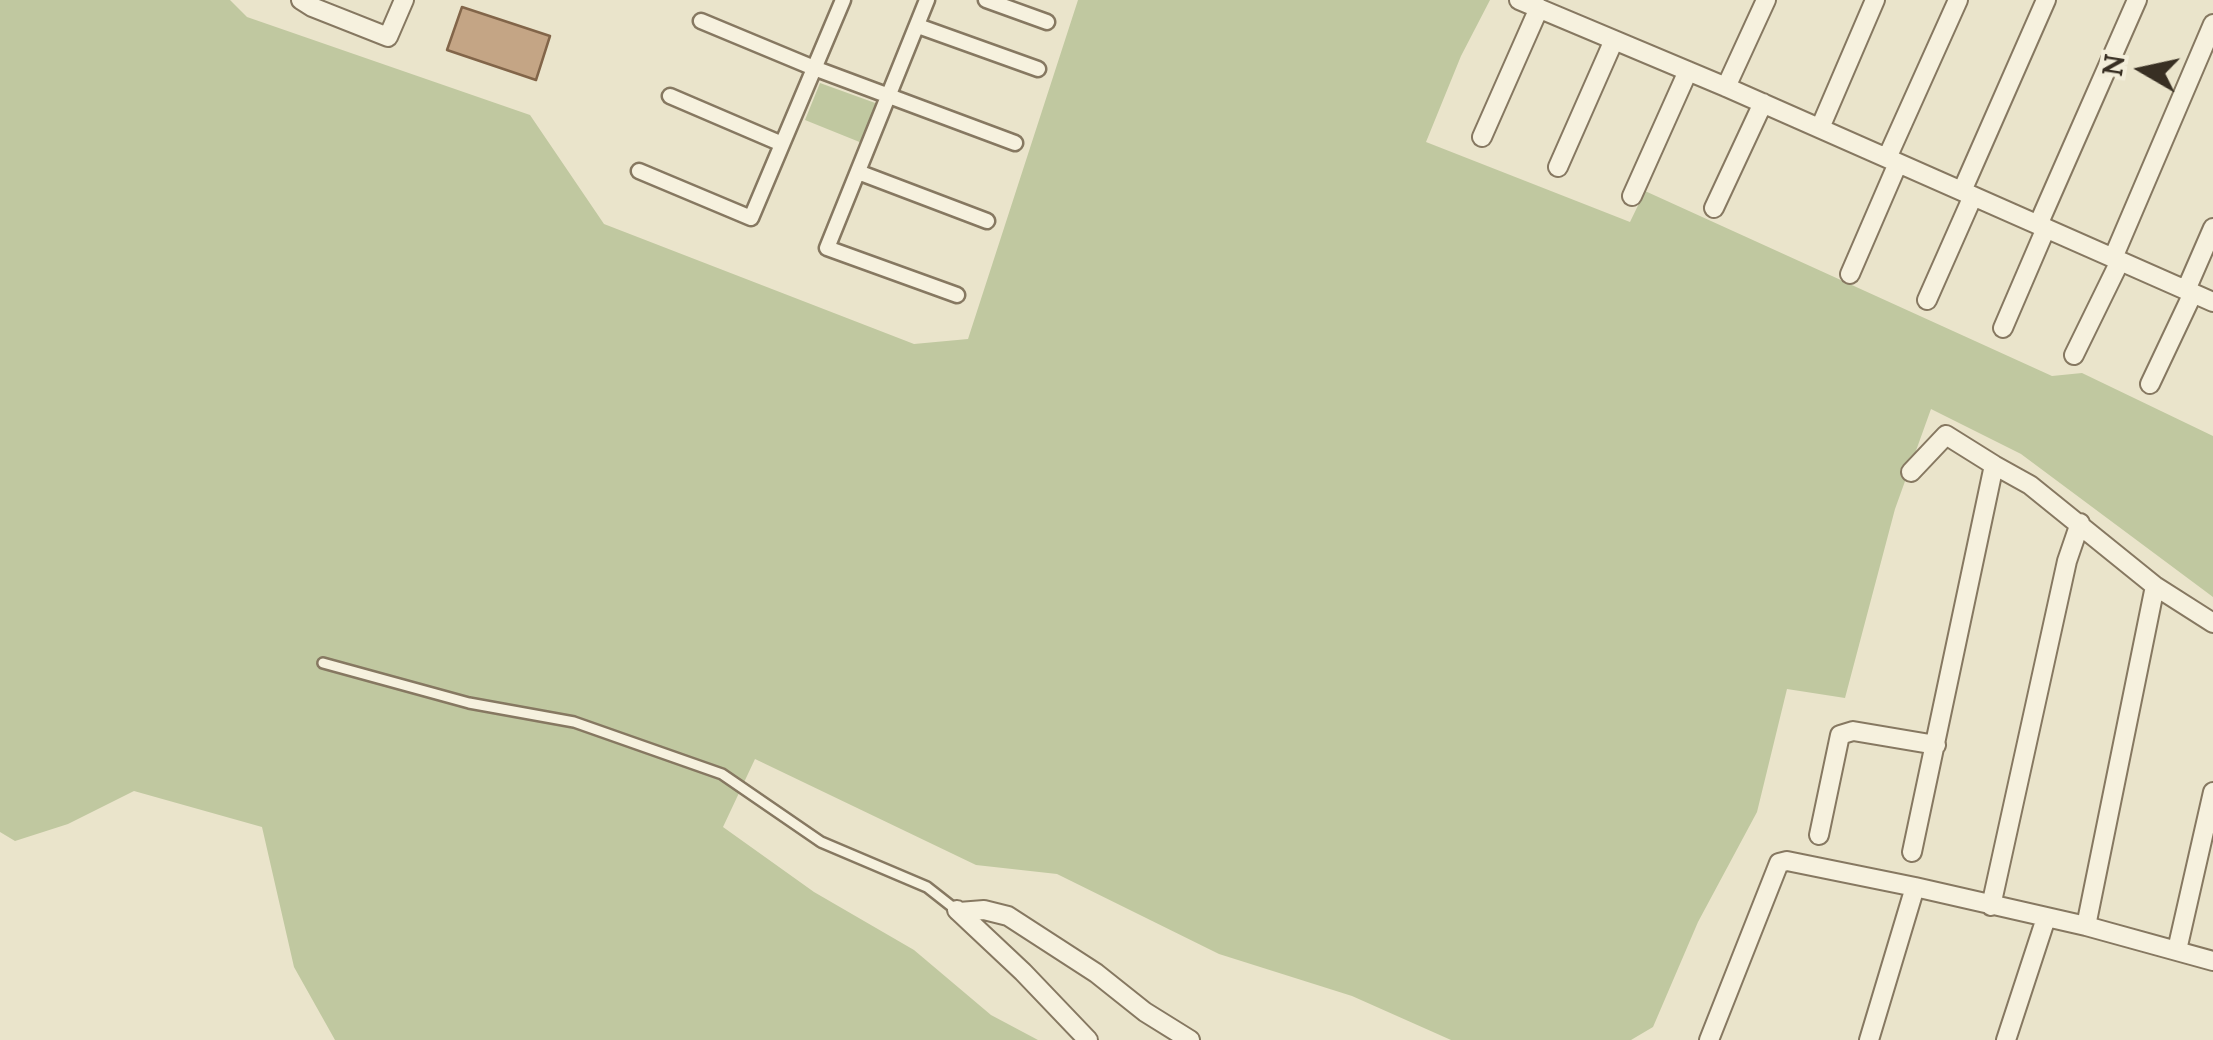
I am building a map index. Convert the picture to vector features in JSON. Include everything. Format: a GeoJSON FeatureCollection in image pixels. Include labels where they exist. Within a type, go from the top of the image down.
{"type":"FeatureCollection","features":[{"type":"Feature","properties":{"kind":"street"},"geometry":{"type":"LineString","coordinates":[[313,3],[388,37],[404,0]]}},
{"type":"Feature","properties":{"kind":"street"},"geometry":{"type":"LineString","coordinates":[[638,171],[751,218],[843,0]]}},
{"type":"Feature","properties":{"kind":"street"},"geometry":{"type":"LineString","coordinates":[[927,0],[827,248],[957,295]]}},
{"type":"Feature","properties":{"kind":"street"},"geometry":{"type":"LineString","coordinates":[[986,0],[1047,22]]}},
{"type":"Feature","properties":{"kind":"street"},"geometry":{"type":"LineString","coordinates":[[1519,0],[2213,302]]}},
{"type":"Feature","properties":{"kind":"street"},"geometry":{"type":"LineString","coordinates":[[1726,87],[1766,0]]}},
{"type":"Feature","properties":{"kind":"street"},"geometry":{"type":"LineString","coordinates":[[1820,128],[1875,0]]}},
{"type":"Feature","properties":{"kind":"street"},"geometry":{"type":"LineString","coordinates":[[1850,274],[1958,0]]}},
{"type":"Feature","properties":{"kind":"street"},"geometry":{"type":"LineString","coordinates":[[1927,300],[2046,0]]}},
{"type":"Feature","properties":{"kind":"street"},"geometry":{"type":"LineString","coordinates":[[2003,328],[2136,0]]}},
{"type":"Feature","properties":{"kind":"street"},"geometry":{"type":"LineString","coordinates":[[1482,137],[1539,8]]}},
{"type":"Feature","properties":{"kind":"street"},"geometry":{"type":"LineString","coordinates":[[701,21],[1015,143]]}},
{"type":"Feature","properties":{"kind":"street"},"geometry":{"type":"LineString","coordinates":[[2074,355],[2213,24]]}},
{"type":"Feature","properties":{"kind":"street"},"geometry":{"type":"LineString","coordinates":[[918,26],[1038,69]]}},
{"type":"Feature","properties":{"kind":"street"},"geometry":{"type":"LineString","coordinates":[[1558,167],[1614,40]]}},
{"type":"Feature","properties":{"kind":"street"},"geometry":{"type":"LineString","coordinates":[[1632,196],[1688,71]]}},
{"type":"Feature","properties":{"kind":"street"},"geometry":{"type":"LineString","coordinates":[[670,96],[782,144]]}},
{"type":"Feature","properties":{"kind":"street"},"geometry":{"type":"LineString","coordinates":[[1714,208],[1764,104]]}},
{"type":"Feature","properties":{"kind":"street"},"geometry":{"type":"LineString","coordinates":[[858,172],[987,221]]}},
{"type":"Feature","properties":{"kind":"street"},"geometry":{"type":"LineString","coordinates":[[2150,384],[2213,228]]}},
{"type":"Feature","properties":{"kind":"street"},"geometry":{"type":"LineString","coordinates":[[1911,472],[1946,436],[2030,486],[2155,586],[2213,623]]}},
{"type":"Feature","properties":{"kind":"street"},"geometry":{"type":"LineString","coordinates":[[1912,852],[1994,465]]}},
{"type":"Feature","properties":{"kind":"street"},"geometry":{"type":"LineString","coordinates":[[1990,906],[2067,561],[2080,523]]}},
{"type":"Feature","properties":{"kind":"street"},"geometry":{"type":"LineString","coordinates":[[2086,926],[2155,586]]}},
{"type":"Feature","properties":{"kind":"street"},"geometry":{"type":"LineString","coordinates":[[1819,835],[1840,735],[1853,731],[1936,745]]}},
{"type":"Feature","properties":{"kind":"street"},"geometry":{"type":"LineString","coordinates":[[2177,950],[2213,792]]}},
{"type":"Feature","properties":{"kind":"street"},"geometry":{"type":"LineString","coordinates":[[1709,1040],[1778,862],[1915,887],[2086,926],[2213,961]]}},
{"type":"Feature","properties":{"kind":"street"},"geometry":{"type":"LineString","coordinates":[[1869,1040],[1915,887]]}},
{"type":"Feature","properties":{"kind":"street"},"geometry":{"type":"LineString","coordinates":[[957,911],[984,910],[1008,916],[1190,1040]]}},
{"type":"Feature","properties":{"kind":"street"},"geometry":{"type":"LineString","coordinates":[[957,911],[1024,972],[1088,1040]]}},
{"type":"Feature","properties":{"kind":"street"},"geometry":{"type":"LineString","coordinates":[[2006,1040],[2046,918]]}},
{"type":"Feature","properties":{"kind":"lane"},"geometry":{"type":"LineString","coordinates":[[324,663],[469,703],[574,722],[722,774],[821,842],[927,887],[957,911]]}},
{"type":"Feature","properties":{"kind":"green space"},"geometry":{"type":"Polygon","coordinates":[[[0,0],[230,0],[247,17],[530,115],[604,224],[914,344],[968,339],[1078,0],[1490,0],[1461,56],[1426,142],[1630,222],[1645,191],[2052,376],[2082,373],[2213,436],[2213,597],[2021,454],[1931,409],[1895,509],[1845,698],[1787,689],[1757,812],[1698,922],[1653,1027],[1631,1040],[1451,1040],[1352,996],[1219,954],[1057,874],[976,865],[755,759],[723,827],[814,892],[914,950],[991,1015],[1038,1040],[335,1040],[294,967],[262,827],[134,791],[68,824],[15,841],[0,832],[0,0]]]}},
{"type":"Feature","properties":{"kind":"green space"},"geometry":{"type":"Polygon","coordinates":[[[820,83],[878,104],[862,143],[805,120],[820,83]]]}},
{"type":"Feature","properties":{"kind":"building"},"geometry":{"type":"Polygon","coordinates":[[[462,7],[550,36],[536,80],[447,50],[462,7]]]}}]}
